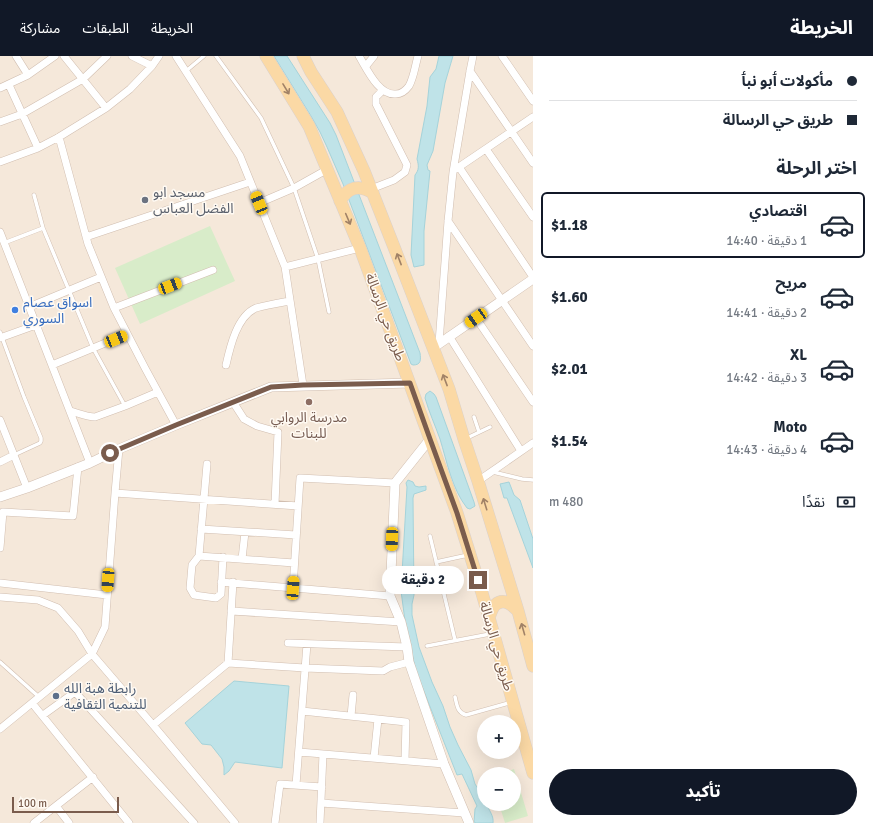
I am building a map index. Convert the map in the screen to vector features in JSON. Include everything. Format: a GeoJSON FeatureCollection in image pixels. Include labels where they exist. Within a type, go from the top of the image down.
{"type":"FeatureCollection","features":[{"type":"Feature","properties":{"kind":"main road","name":"طريق حي الرسالة"},"geometry":{"type":"LineString","coordinates":[[266,56],[309,126],[339,192],[360,248],[471,555],[533,773]]}},
{"type":"Feature","properties":{"kind":"main road","name":"طريق حي الرسالة"},"geometry":{"type":"LineString","coordinates":[[303,56],[311,72],[336,112],[436,345],[518,611],[533,666]]}},
{"type":"Feature","properties":{"kind":"main road"},"geometry":{"type":"LineString","coordinates":[[339,192],[356,182],[366,184]]}},
{"type":"Feature","properties":{"kind":"main road"},"geometry":{"type":"LineString","coordinates":[[482,593],[492,597],[502,596],[506,593],[509,584]]}},
{"type":"Feature","properties":{"kind":"main road"},"geometry":{"type":"LineString","coordinates":[[489,617],[494,606],[503,601],[508,602],[518,611]]}},
{"type":"Feature","properties":{"kind":"street"},"geometry":{"type":"LineString","coordinates":[[16,56],[28,75]]}},
{"type":"Feature","properties":{"kind":"street"},"geometry":{"type":"LineString","coordinates":[[0,88],[28,75],[55,56]]}},
{"type":"Feature","properties":{"kind":"street"},"geometry":{"type":"LineString","coordinates":[[64,56],[106,108]]}},
{"type":"Feature","properties":{"kind":"street"},"geometry":{"type":"LineString","coordinates":[[0,122],[22,114],[83,79],[107,56]]}},
{"type":"Feature","properties":{"kind":"street"},"geometry":{"type":"LineString","coordinates":[[132,56],[152,66]]}},
{"type":"Feature","properties":{"kind":"street"},"geometry":{"type":"LineString","coordinates":[[0,162],[38,148],[106,108],[130,89],[152,66],[159,56]]}},
{"type":"Feature","properties":{"kind":"street"},"geometry":{"type":"LineString","coordinates":[[176,56],[240,156],[285,267],[303,385]]}},
{"type":"Feature","properties":{"kind":"street"},"geometry":{"type":"LineString","coordinates":[[359,56],[382,90],[394,94],[399,94],[408,88],[418,56]]}},
{"type":"Feature","properties":{"kind":"street"},"geometry":{"type":"LineString","coordinates":[[366,66],[374,56]]}},
{"type":"Feature","properties":{"kind":"street"},"geometry":{"type":"LineString","coordinates":[[436,345],[448,221],[473,56]]}},
{"type":"Feature","properties":{"kind":"street"},"geometry":{"type":"LineString","coordinates":[[502,56],[533,101]]}},
{"type":"Feature","properties":{"kind":"street"},"geometry":{"type":"LineString","coordinates":[[470,71],[533,163]]}},
{"type":"Feature","properties":{"kind":"street"},"geometry":{"type":"LineString","coordinates":[[9,85],[38,148]]}},
{"type":"Feature","properties":{"kind":"street"},"geometry":{"type":"LineString","coordinates":[[366,184],[394,180],[405,172],[407,166],[376,104],[376,97],[382,90]]}},
{"type":"Feature","properties":{"kind":"street"},"geometry":{"type":"LineString","coordinates":[[456,170],[533,117]]}},
{"type":"Feature","properties":{"kind":"street"},"geometry":{"type":"LineString","coordinates":[[59,137],[88,244],[101,278],[127,334],[176,425]]}},
{"type":"Feature","properties":{"kind":"street"},"geometry":{"type":"LineString","coordinates":[[486,149],[533,217]]}},
{"type":"Feature","properties":{"kind":"street"},"geometry":{"type":"LineString","coordinates":[[259,203],[294,188],[328,169]]}},
{"type":"Feature","properties":{"kind":"street"},"geometry":{"type":"LineString","coordinates":[[436,345],[533,278],[456,170]]}},
{"type":"Feature","properties":{"kind":"street"},"geometry":{"type":"LineString","coordinates":[[86,237],[250,182]]}},
{"type":"Feature","properties":{"kind":"street"},"geometry":{"type":"LineString","coordinates":[[448,221],[533,346]]}},
{"type":"Feature","properties":{"kind":"street"},"geometry":{"type":"LineString","coordinates":[[0,232],[3,247],[52,364],[90,463]]}},
{"type":"Feature","properties":{"kind":"street"},"geometry":{"type":"LineString","coordinates":[[285,267],[360,248]]}},
{"type":"Feature","properties":{"kind":"street"},"geometry":{"type":"LineString","coordinates":[[114,308],[213,270]]}},
{"type":"Feature","properties":{"kind":"street"},"geometry":{"type":"LineString","coordinates":[[29,307],[101,278]]}},
{"type":"Feature","properties":{"kind":"street"},"geometry":{"type":"LineString","coordinates":[[226,365],[230,346],[245,316],[255,309],[290,301]]}},
{"type":"Feature","properties":{"kind":"street"},"geometry":{"type":"LineString","coordinates":[[476,318],[533,402]]}},
{"type":"Feature","properties":{"kind":"street"},"geometry":{"type":"LineString","coordinates":[[1,336],[36,325]]}},
{"type":"Feature","properties":{"kind":"street"},"geometry":{"type":"LineString","coordinates":[[52,364],[127,334]]}},
{"type":"Feature","properties":{"kind":"street"},"geometry":{"type":"LineString","coordinates":[[449,336],[521,451]]}},
{"type":"Feature","properties":{"kind":"street"},"geometry":{"type":"LineString","coordinates":[[0,497],[90,463],[176,425],[271,387],[410,383]]}},
{"type":"Feature","properties":{"kind":"street"},"geometry":{"type":"LineString","coordinates":[[70,412],[95,417],[158,392]]}},
{"type":"Feature","properties":{"kind":"street"},"geometry":{"type":"LineString","coordinates":[[233,402],[244,419],[257,426],[278,432],[275,504]]}},
{"type":"Feature","properties":{"kind":"street"},"geometry":{"type":"LineString","coordinates":[[0,420],[27,488]]}},
{"type":"Feature","properties":{"kind":"street"},"geometry":{"type":"LineString","coordinates":[[430,439],[395,483],[390,596],[401,622],[409,662],[444,764],[469,823]]}},
{"type":"Feature","properties":{"kind":"street"},"geometry":{"type":"LineString","coordinates":[[478,481],[533,443]]}},
{"type":"Feature","properties":{"kind":"street"},"geometry":{"type":"LineString","coordinates":[[0,729],[92,654],[105,627],[115,493],[120,449]]}},
{"type":"Feature","properties":{"kind":"street"},"geometry":{"type":"LineString","coordinates":[[0,462],[14,455]]}},
{"type":"Feature","properties":{"kind":"street"},"geometry":{"type":"LineString","coordinates":[[206,464],[199,556],[192,565],[190,588],[194,595],[216,598],[221,594],[223,557]]}},
{"type":"Feature","properties":{"kind":"street"},"geometry":{"type":"LineString","coordinates":[[0,548],[2,512],[73,516],[78,467]]}},
{"type":"Feature","properties":{"kind":"street"},"geometry":{"type":"LineString","coordinates":[[293,588],[300,478],[395,483]]}},
{"type":"Feature","properties":{"kind":"street"},"geometry":{"type":"LineString","coordinates":[[115,493],[298,506]]}},
{"type":"Feature","properties":{"kind":"street"},"geometry":{"type":"LineString","coordinates":[[201,529],[296,535]]}},
{"type":"Feature","properties":{"kind":"street"},"geometry":{"type":"LineString","coordinates":[[242,559],[245,532]]}},
{"type":"Feature","properties":{"kind":"street"},"geometry":{"type":"LineString","coordinates":[[199,556],[294,563]]}},
{"type":"Feature","properties":{"kind":"street"},"geometry":{"type":"LineString","coordinates":[[221,582],[390,596]]}},
{"type":"Feature","properties":{"kind":"street"},"geometry":{"type":"LineString","coordinates":[[228,663],[233,582]]}},
{"type":"Feature","properties":{"kind":"street"},"geometry":{"type":"LineString","coordinates":[[0,583],[107,595]]}},
{"type":"Feature","properties":{"kind":"street"},"geometry":{"type":"LineString","coordinates":[[0,597],[38,600],[58,608],[78,631],[92,654],[235,823]]}},
{"type":"Feature","properties":{"kind":"street"},"geometry":{"type":"LineString","coordinates":[[231,611],[401,622]]}},
{"type":"Feature","properties":{"kind":"street"},"geometry":{"type":"LineString","coordinates":[[288,643],[407,647]]}},
{"type":"Feature","properties":{"kind":"street"},"geometry":{"type":"LineString","coordinates":[[296,785],[307,644]]}},
{"type":"Feature","properties":{"kind":"street"},"geometry":{"type":"LineString","coordinates":[[153,725],[228,663],[383,672],[390,667],[409,662]]}},
{"type":"Feature","properties":{"kind":"street"},"geometry":{"type":"LineString","coordinates":[[43,715],[75,692],[194,823]]}},
{"type":"Feature","properties":{"kind":"street"},"geometry":{"type":"LineString","coordinates":[[351,716],[353,695]]}},
{"type":"Feature","properties":{"kind":"street"},"geometry":{"type":"LineString","coordinates":[[32,703],[129,823]]}},
{"type":"Feature","properties":{"kind":"street"},"geometry":{"type":"LineString","coordinates":[[302,712],[406,722],[405,760]]}},
{"type":"Feature","properties":{"kind":"street"},"geometry":{"type":"LineString","coordinates":[[374,758],[378,719]]}},
{"type":"Feature","properties":{"kind":"street"},"geometry":{"type":"LineString","coordinates":[[299,752],[444,764]]}},
{"type":"Feature","properties":{"kind":"street"},"geometry":{"type":"LineString","coordinates":[[320,823],[323,754]]}},
{"type":"Feature","properties":{"kind":"street"},"geometry":{"type":"LineString","coordinates":[[34,823],[93,777]]}},
{"type":"Feature","properties":{"kind":"street"},"geometry":{"type":"LineString","coordinates":[[275,823],[280,784],[322,787]]}},
{"type":"Feature","properties":{"kind":"street"},"geometry":{"type":"LineString","coordinates":[[321,803],[464,813]]}},
{"type":"Feature","properties":{"kind":"street"},"geometry":{"type":"LineString","coordinates":[[56,806],[69,823]]}},
{"type":"Feature","properties":{"kind":"lane"},"geometry":{"type":"LineString","coordinates":[[186,71],[204,56]]}},
{"type":"Feature","properties":{"kind":"lane"},"geometry":{"type":"LineString","coordinates":[[216,56],[261,118],[294,188],[318,259],[329,312]]}},
{"type":"Feature","properties":{"kind":"lane"},"geometry":{"type":"LineString","coordinates":[[34,195],[43,228],[93,348],[124,406]]}},
{"type":"Feature","properties":{"kind":"lane"},"geometry":{"type":"LineString","coordinates":[[3,247],[43,228]]}},
{"type":"Feature","properties":{"kind":"lane"},"geometry":{"type":"LineString","coordinates":[[1,336],[41,438],[40,443],[14,455]]}},
{"type":"Feature","properties":{"kind":"lane"},"geometry":{"type":"LineString","coordinates":[[474,417],[479,432]]}},
{"type":"Feature","properties":{"kind":"lane"},"geometry":{"type":"LineString","coordinates":[[464,439],[490,427]]}},
{"type":"Feature","properties":{"kind":"lane"},"geometry":{"type":"LineString","coordinates":[[492,472],[533,480]]}},
{"type":"Feature","properties":{"kind":"lane"},"geometry":{"type":"LineString","coordinates":[[430,536],[455,640]]}},
{"type":"Feature","properties":{"kind":"lane"},"geometry":{"type":"LineString","coordinates":[[436,562],[471,555]]}},
{"type":"Feature","properties":{"kind":"lane"},"geometry":{"type":"LineString","coordinates":[[427,646],[494,633]]}},
{"type":"Feature","properties":{"kind":"lane"},"geometry":{"type":"LineString","coordinates":[[0,662],[39,697]]}},
{"type":"Feature","properties":{"kind":"lane"},"geometry":{"type":"LineString","coordinates":[[455,697],[458,710],[462,714],[466,715],[513,701]]}},
{"type":"Feature","properties":{"kind":"shaded area"},"geometry":{"type":"Polygon","coordinates":[[[0,56],[533,56],[533,823],[0,823],[0,56]]]}},
{"type":"Feature","properties":{"kind":"green space"},"geometry":{"type":"Polygon","coordinates":[[[210,226],[235,281],[140,324],[115,268],[210,226]]]}},
{"type":"Feature","properties":{"kind":"green space"},"geometry":{"type":"Polygon","coordinates":[[[521,792],[528,816],[505,823],[501,811],[521,811],[521,792]]]}},
{"type":"Feature","properties":{"kind":"water"},"geometry":{"type":"Polygon","coordinates":[[[274,56],[287,56],[330,123],[336,135],[420,353],[420,360],[418,364],[411,364],[343,184],[320,132],[274,56]]]}},
{"type":"Feature","properties":{"kind":"water"},"geometry":{"type":"Polygon","coordinates":[[[439,56],[453,56],[445,83],[433,151],[427,165],[428,170],[430,171],[424,231],[424,265],[414,267],[411,255],[415,175],[418,168],[417,159],[427,106],[430,77],[436,69],[439,56]]]}},
{"type":"Feature","properties":{"kind":"water"},"geometry":{"type":"Polygon","coordinates":[[[430,391],[436,397],[474,502],[475,506],[470,509],[467,508],[462,501],[450,475],[440,439],[425,398],[426,394],[430,391]]]}},
{"type":"Feature","properties":{"kind":"water"},"geometry":{"type":"Polygon","coordinates":[[[408,480],[413,482],[415,486],[426,486],[426,490],[414,494],[413,498],[414,595],[412,615],[419,647],[450,727],[471,770],[477,787],[477,806],[462,774],[457,775],[416,671],[406,628],[401,591],[406,483],[408,480]]]}},
{"type":"Feature","properties":{"kind":"water"},"geometry":{"type":"Polygon","coordinates":[[[509,482],[514,495],[520,500],[533,539],[533,568],[507,498],[504,498],[500,484],[509,482]]]}},
{"type":"Feature","properties":{"kind":"water"},"geometry":{"type":"Polygon","coordinates":[[[234,681],[289,686],[282,768],[235,762],[229,771],[224,775],[222,759],[211,745],[202,744],[185,723],[234,681]]]}},
{"type":"Feature","properties":{"kind":"water"},"geometry":{"type":"Polygon","coordinates":[[[477,806],[477,811],[490,811],[493,818],[493,823],[474,822],[475,809],[477,806]]]}},
{"type":"Feature","properties":{"kind":"place","name":"مسجد ابو الفضل العباس"},"geometry":{"type":"Point","coordinates":[145,200]}},
{"type":"Feature","properties":{"kind":"place","name":"اسواق عصام السوري"},"geometry":{"type":"Point","coordinates":[15,310]}},
{"type":"Feature","properties":{"kind":"place","name":"مدرسة الروابي للبنات"},"geometry":{"type":"Point","coordinates":[309,402]}},
{"type":"Feature","properties":{"kind":"place","name":"رابطة هبة الله للتنمية الثقافية"},"geometry":{"type":"Point","coordinates":[56,696]}},
{"type":"Feature","properties":{"kind":"route"},"geometry":{"type":"LineString","coordinates":[[110,453],[271,387],[410,383],[457,513],[478,580]]}}]}
